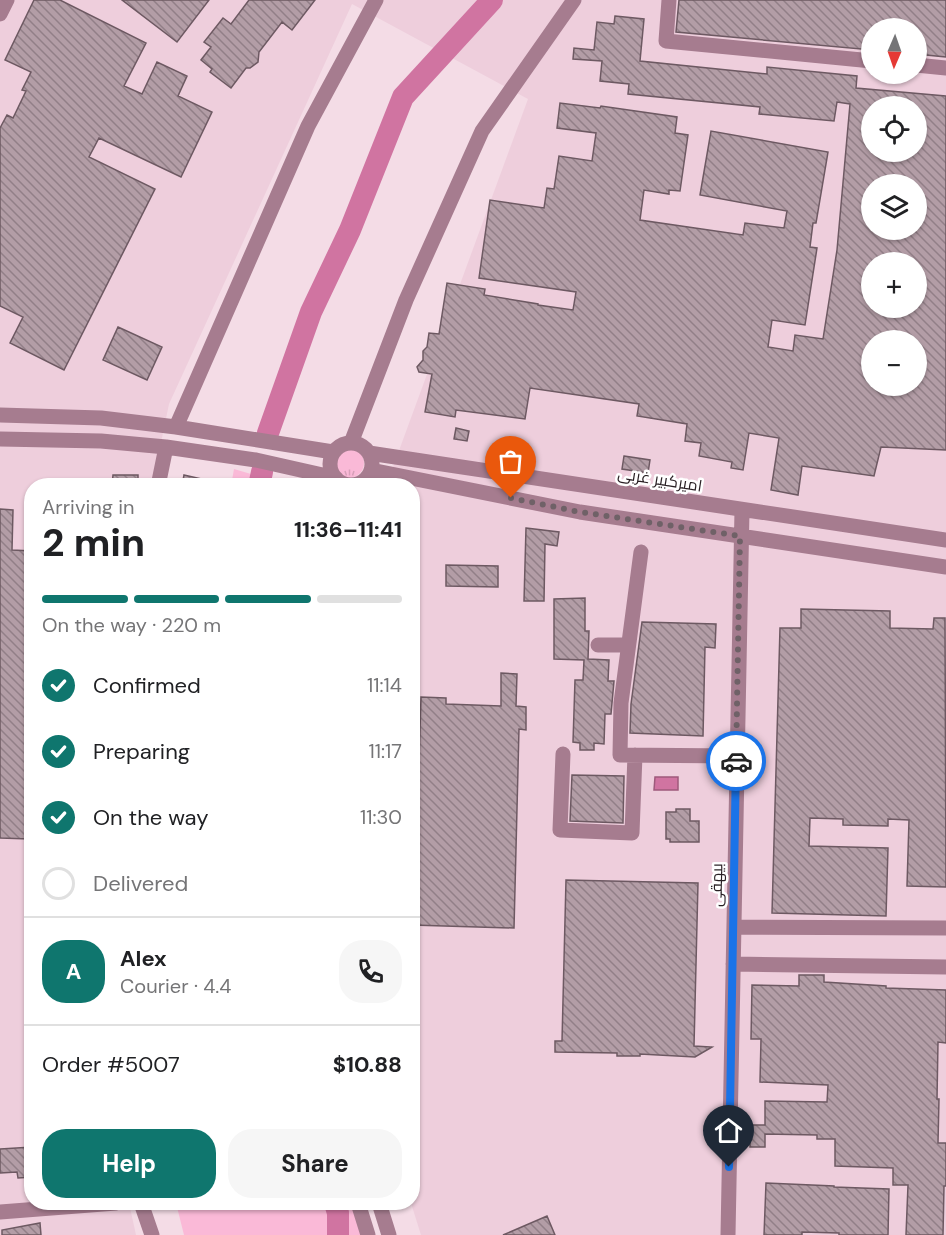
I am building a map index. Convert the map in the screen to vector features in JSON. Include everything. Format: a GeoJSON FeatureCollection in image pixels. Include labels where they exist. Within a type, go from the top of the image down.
{"type":"FeatureCollection","features":[{"type":"Feature","properties":{"kind":"street"},"geometry":{"type":"LineString","coordinates":[[0,14],[7,0]]}},
{"type":"Feature","properties":{"kind":"street"},"geometry":{"type":"LineString","coordinates":[[176,427],[308,126],[376,0]]}},
{"type":"Feature","properties":{"kind":"street"},"geometry":{"type":"LineString","coordinates":[[351,443],[406,300],[482,131],[574,0]]}},
{"type":"Feature","properties":{"kind":"street"},"geometry":{"type":"LineString","coordinates":[[669,0],[666,41],[861,60]]}},
{"type":"Feature","properties":{"kind":"street"},"geometry":{"type":"LineString","coordinates":[[927,66],[946,68]]}},
{"type":"Feature","properties":{"kind":"street"},"geometry":{"type":"LineString","coordinates":[[0,415],[101,418],[176,427],[333,452]]}},
{"type":"Feature","properties":{"kind":"street"},"geometry":{"type":"LineString","coordinates":[[0,439],[101,441],[166,447],[256,460],[321,478]]}},
{"type":"Feature","properties":{"kind":"street"},"geometry":{"type":"LineString","coordinates":[[334,478],[330,466],[333,452],[338,447],[351,443],[358,444],[369,453],[372,464],[367,478]]}},
{"type":"Feature","properties":{"kind":"street"},"geometry":{"type":"LineString","coordinates":[[160,478],[166,447]]}},
{"type":"Feature","properties":{"kind":"street","name":"امیرکبیر غربی"},"geometry":{"type":"LineString","coordinates":[[369,453],[946,540]]}},
{"type":"Feature","properties":{"kind":"street"},"geometry":{"type":"LineString","coordinates":[[371,470],[411,478]]}},
{"type":"Feature","properties":{"kind":"street"},"geometry":{"type":"LineString","coordinates":[[420,480],[580,512],[946,567]]}},
{"type":"Feature","properties":{"kind":"street","name":"بیهقی"},"geometry":{"type":"LineString","coordinates":[[728,1235],[742,510]]}},
{"type":"Feature","properties":{"kind":"street"},"geometry":{"type":"LineString","coordinates":[[641,552],[621,703],[620,755],[736,756]]}},
{"type":"Feature","properties":{"kind":"street"},"geometry":{"type":"LineString","coordinates":[[598,645],[628,645]]}},
{"type":"Feature","properties":{"kind":"street"},"geometry":{"type":"LineString","coordinates":[[563,754],[560,830],[632,833],[635,755]]}},
{"type":"Feature","properties":{"kind":"street"},"geometry":{"type":"LineString","coordinates":[[734,927],[946,928]]}},
{"type":"Feature","properties":{"kind":"street"},"geometry":{"type":"LineString","coordinates":[[733,964],[946,967]]}},
{"type":"Feature","properties":{"kind":"street"},"geometry":{"type":"LineString","coordinates":[[0,1212],[26,1210]]}},
{"type":"Feature","properties":{"kind":"street"},"geometry":{"type":"LineString","coordinates":[[144,1210],[153,1235]]}},
{"type":"Feature","properties":{"kind":"street"},"geometry":{"type":"LineString","coordinates":[[360,1210],[368,1235]]}},
{"type":"Feature","properties":{"kind":"street"},"geometry":{"type":"LineString","coordinates":[[381,1210],[389,1235]]}},
{"type":"Feature","properties":{"kind":"shaded area"},"geometry":{"type":"Polygon","coordinates":[[[0,0],[946,0],[946,1235],[421,1235],[413,1210],[420,1210],[420,478],[389,478],[528,99],[352,4],[169,404],[154,478],[24,478],[24,1210],[131,1210],[136,1235],[0,1235],[0,0]]]}},
{"type":"Feature","properties":{"kind":"shaded area"},"geometry":{"type":"Polygon","coordinates":[[[655,777],[678,777],[678,790],[654,790],[655,777]]]}},
{"type":"Feature","properties":{"kind":"green space"},"geometry":{"type":"Polygon","coordinates":[[[349,448],[355,449],[363,457],[363,469],[355,477],[349,478],[343,477],[335,469],[334,463],[335,457],[343,449],[349,448]]]}},
{"type":"Feature","properties":{"kind":"green space"},"geometry":{"type":"Polygon","coordinates":[[[234,469],[264,478],[232,478],[234,469]]]}},
{"type":"Feature","properties":{"kind":"green space"},"geometry":{"type":"Polygon","coordinates":[[[178,1210],[354,1210],[363,1235],[184,1235],[178,1210]]]}},
{"type":"Feature","properties":{"kind":"building"},"geometry":{"type":"Polygon","coordinates":[[[34,0],[60,0],[146,43],[124,86],[142,94],[157,62],[187,76],[178,96],[212,112],[181,177],[99,138],[89,157],[155,189],[64,370],[10,343],[23,317],[0,306],[0,128],[7,115],[13,118],[26,91],[22,90],[31,72],[5,60],[34,0]]]}},
{"type":"Feature","properties":{"kind":"building"},"geometry":{"type":"Polygon","coordinates":[[[122,0],[209,0],[177,42],[122,0]]]}},
{"type":"Feature","properties":{"kind":"building"},"geometry":{"type":"Polygon","coordinates":[[[249,0],[315,0],[292,30],[282,22],[259,52],[258,62],[246,68],[231,88],[210,72],[212,69],[201,60],[211,47],[204,42],[223,18],[231,24],[249,0]]]}},
{"type":"Feature","properties":{"kind":"building"},"geometry":{"type":"Polygon","coordinates":[[[679,0],[946,0],[946,57],[927,55],[927,18],[861,18],[861,49],[676,32],[679,0]]]}},
{"type":"Feature","properties":{"kind":"building"},"geometry":{"type":"Polygon","coordinates":[[[615,16],[644,19],[640,61],[767,74],[767,67],[857,76],[856,88],[946,96],[946,450],[881,447],[874,476],[802,466],[798,495],[771,490],[779,438],[749,433],[743,470],[731,468],[732,462],[699,456],[701,443],[685,441],[687,424],[637,416],[639,404],[530,388],[525,419],[456,410],[455,417],[425,412],[432,374],[419,372],[417,367],[423,360],[423,351],[427,347],[429,333],[439,334],[447,283],[485,289],[484,295],[573,310],[576,292],[479,278],[490,200],[544,208],[547,188],[554,189],[559,156],[592,161],[596,133],[557,128],[560,103],[600,108],[601,106],[677,117],[675,133],[688,135],[680,191],[669,190],[669,194],[644,190],[640,220],[743,235],[745,223],[784,228],[787,211],[700,195],[711,131],[828,152],[816,223],[813,223],[810,247],[817,248],[805,325],[772,320],[768,347],[793,351],[795,335],[823,339],[837,250],[850,104],[837,102],[834,121],[759,114],[760,107],[628,94],[629,84],[600,81],[602,61],[573,59],[574,48],[594,50],[597,22],[614,24],[615,16]]]}},
{"type":"Feature","properties":{"kind":"building"},"geometry":{"type":"Polygon","coordinates":[[[118,327],[162,347],[147,380],[103,360],[118,327]]]}},
{"type":"Feature","properties":{"kind":"building"},"geometry":{"type":"Polygon","coordinates":[[[456,428],[469,431],[467,441],[454,439],[456,428]]]}},
{"type":"Feature","properties":{"kind":"building"},"geometry":{"type":"Polygon","coordinates":[[[624,456],[650,460],[648,473],[622,469],[624,456]]]}},
{"type":"Feature","properties":{"kind":"building"},"geometry":{"type":"Polygon","coordinates":[[[113,475],[138,475],[138,478],[113,478],[113,475]]]}},
{"type":"Feature","properties":{"kind":"building"},"geometry":{"type":"Polygon","coordinates":[[[0,509],[13,510],[12,550],[24,551],[24,839],[0,838],[0,509]]]}},
{"type":"Feature","properties":{"kind":"building"},"geometry":{"type":"Polygon","coordinates":[[[526,528],[559,532],[557,546],[545,544],[544,601],[524,601],[526,528]]]}},
{"type":"Feature","properties":{"kind":"building"},"geometry":{"type":"Polygon","coordinates":[[[446,565],[498,566],[498,587],[446,586],[446,565]]]}},
{"type":"Feature","properties":{"kind":"building"},"geometry":{"type":"Polygon","coordinates":[[[585,598],[585,631],[589,631],[588,659],[609,660],[608,681],[614,681],[611,714],[605,714],[604,744],[594,743],[594,750],[580,750],[580,743],[573,742],[575,680],[583,680],[584,660],[554,659],[554,599],[585,598]]]}},
{"type":"Feature","properties":{"kind":"building"},"geometry":{"type":"Polygon","coordinates":[[[801,609],[890,611],[890,628],[933,629],[934,618],[945,618],[946,887],[907,886],[909,820],[888,819],[888,826],[843,825],[843,819],[810,818],[809,846],[888,848],[886,916],[772,913],[780,628],[801,628],[801,609]]]}},
{"type":"Feature","properties":{"kind":"building"},"geometry":{"type":"Polygon","coordinates":[[[642,622],[716,624],[715,648],[705,647],[703,736],[630,733],[631,704],[642,622]]]}},
{"type":"Feature","properties":{"kind":"building"},"geometry":{"type":"Polygon","coordinates":[[[501,673],[517,674],[516,706],[526,707],[526,730],[519,729],[514,928],[420,925],[421,697],[446,698],[446,704],[501,706],[501,673]]]}},
{"type":"Feature","properties":{"kind":"building"},"geometry":{"type":"Polygon","coordinates":[[[572,775],[624,776],[623,823],[570,821],[572,775]]]}},
{"type":"Feature","properties":{"kind":"building"},"geometry":{"type":"Polygon","coordinates":[[[676,809],[690,809],[690,821],[699,821],[699,842],[670,842],[670,839],[666,839],[666,812],[676,812],[676,809]]]}},
{"type":"Feature","properties":{"kind":"building"},"geometry":{"type":"Polygon","coordinates":[[[566,880],[698,883],[694,1046],[712,1047],[695,1057],[555,1052],[555,1041],[562,1041],[566,880]]]}},
{"type":"Feature","properties":{"kind":"building"},"geometry":{"type":"Polygon","coordinates":[[[799,975],[824,975],[824,982],[886,986],[886,988],[946,990],[946,1043],[938,1042],[937,1099],[939,1099],[938,1143],[946,1143],[943,1235],[906,1235],[908,1185],[893,1185],[893,1168],[835,1166],[835,1139],[817,1139],[817,1135],[765,1134],[765,1147],[750,1147],[750,1125],[765,1125],[765,1101],[827,1102],[828,1085],[760,1082],[761,1039],[751,1039],[752,985],[799,986],[799,975]]]}},
{"type":"Feature","properties":{"kind":"building"},"geometry":{"type":"Polygon","coordinates":[[[24,1148],[24,1178],[18,1178],[17,1172],[0,1173],[0,1149],[24,1148]]]}},
{"type":"Feature","properties":{"kind":"building"},"geometry":{"type":"Polygon","coordinates":[[[766,1183],[889,1189],[888,1235],[802,1232],[802,1235],[764,1235],[766,1183]]]}},
{"type":"Feature","properties":{"kind":"building"},"geometry":{"type":"Polygon","coordinates":[[[547,1216],[555,1235],[503,1235],[547,1216]]]}},
{"type":"Feature","properties":{"kind":"building"},"geometry":{"type":"Polygon","coordinates":[[[40,1223],[41,1235],[2,1235],[2,1230],[40,1223]]]}},
{"type":"Feature","properties":{"kind":"waterway"},"geometry":{"type":"LineString","coordinates":[[268,433],[311,312],[350,230],[403,97],[492,0]]}},
{"type":"Feature","properties":{"kind":"waterway"},"geometry":{"type":"LineString","coordinates":[[261,478],[262,472]]}},
{"type":"Feature","properties":{"kind":"waterway"},"geometry":{"type":"LineString","coordinates":[[337,1210],[338,1235]]}},
{"type":"Feature","properties":{"kind":"way so far"},"geometry":{"type":"LineString","coordinates":[[511,498],[580,512],[740,536],[736,761]]}},
{"type":"Feature","properties":{"kind":"route"},"geometry":{"type":"LineString","coordinates":[[729,1167],[736,761]]}}]}
